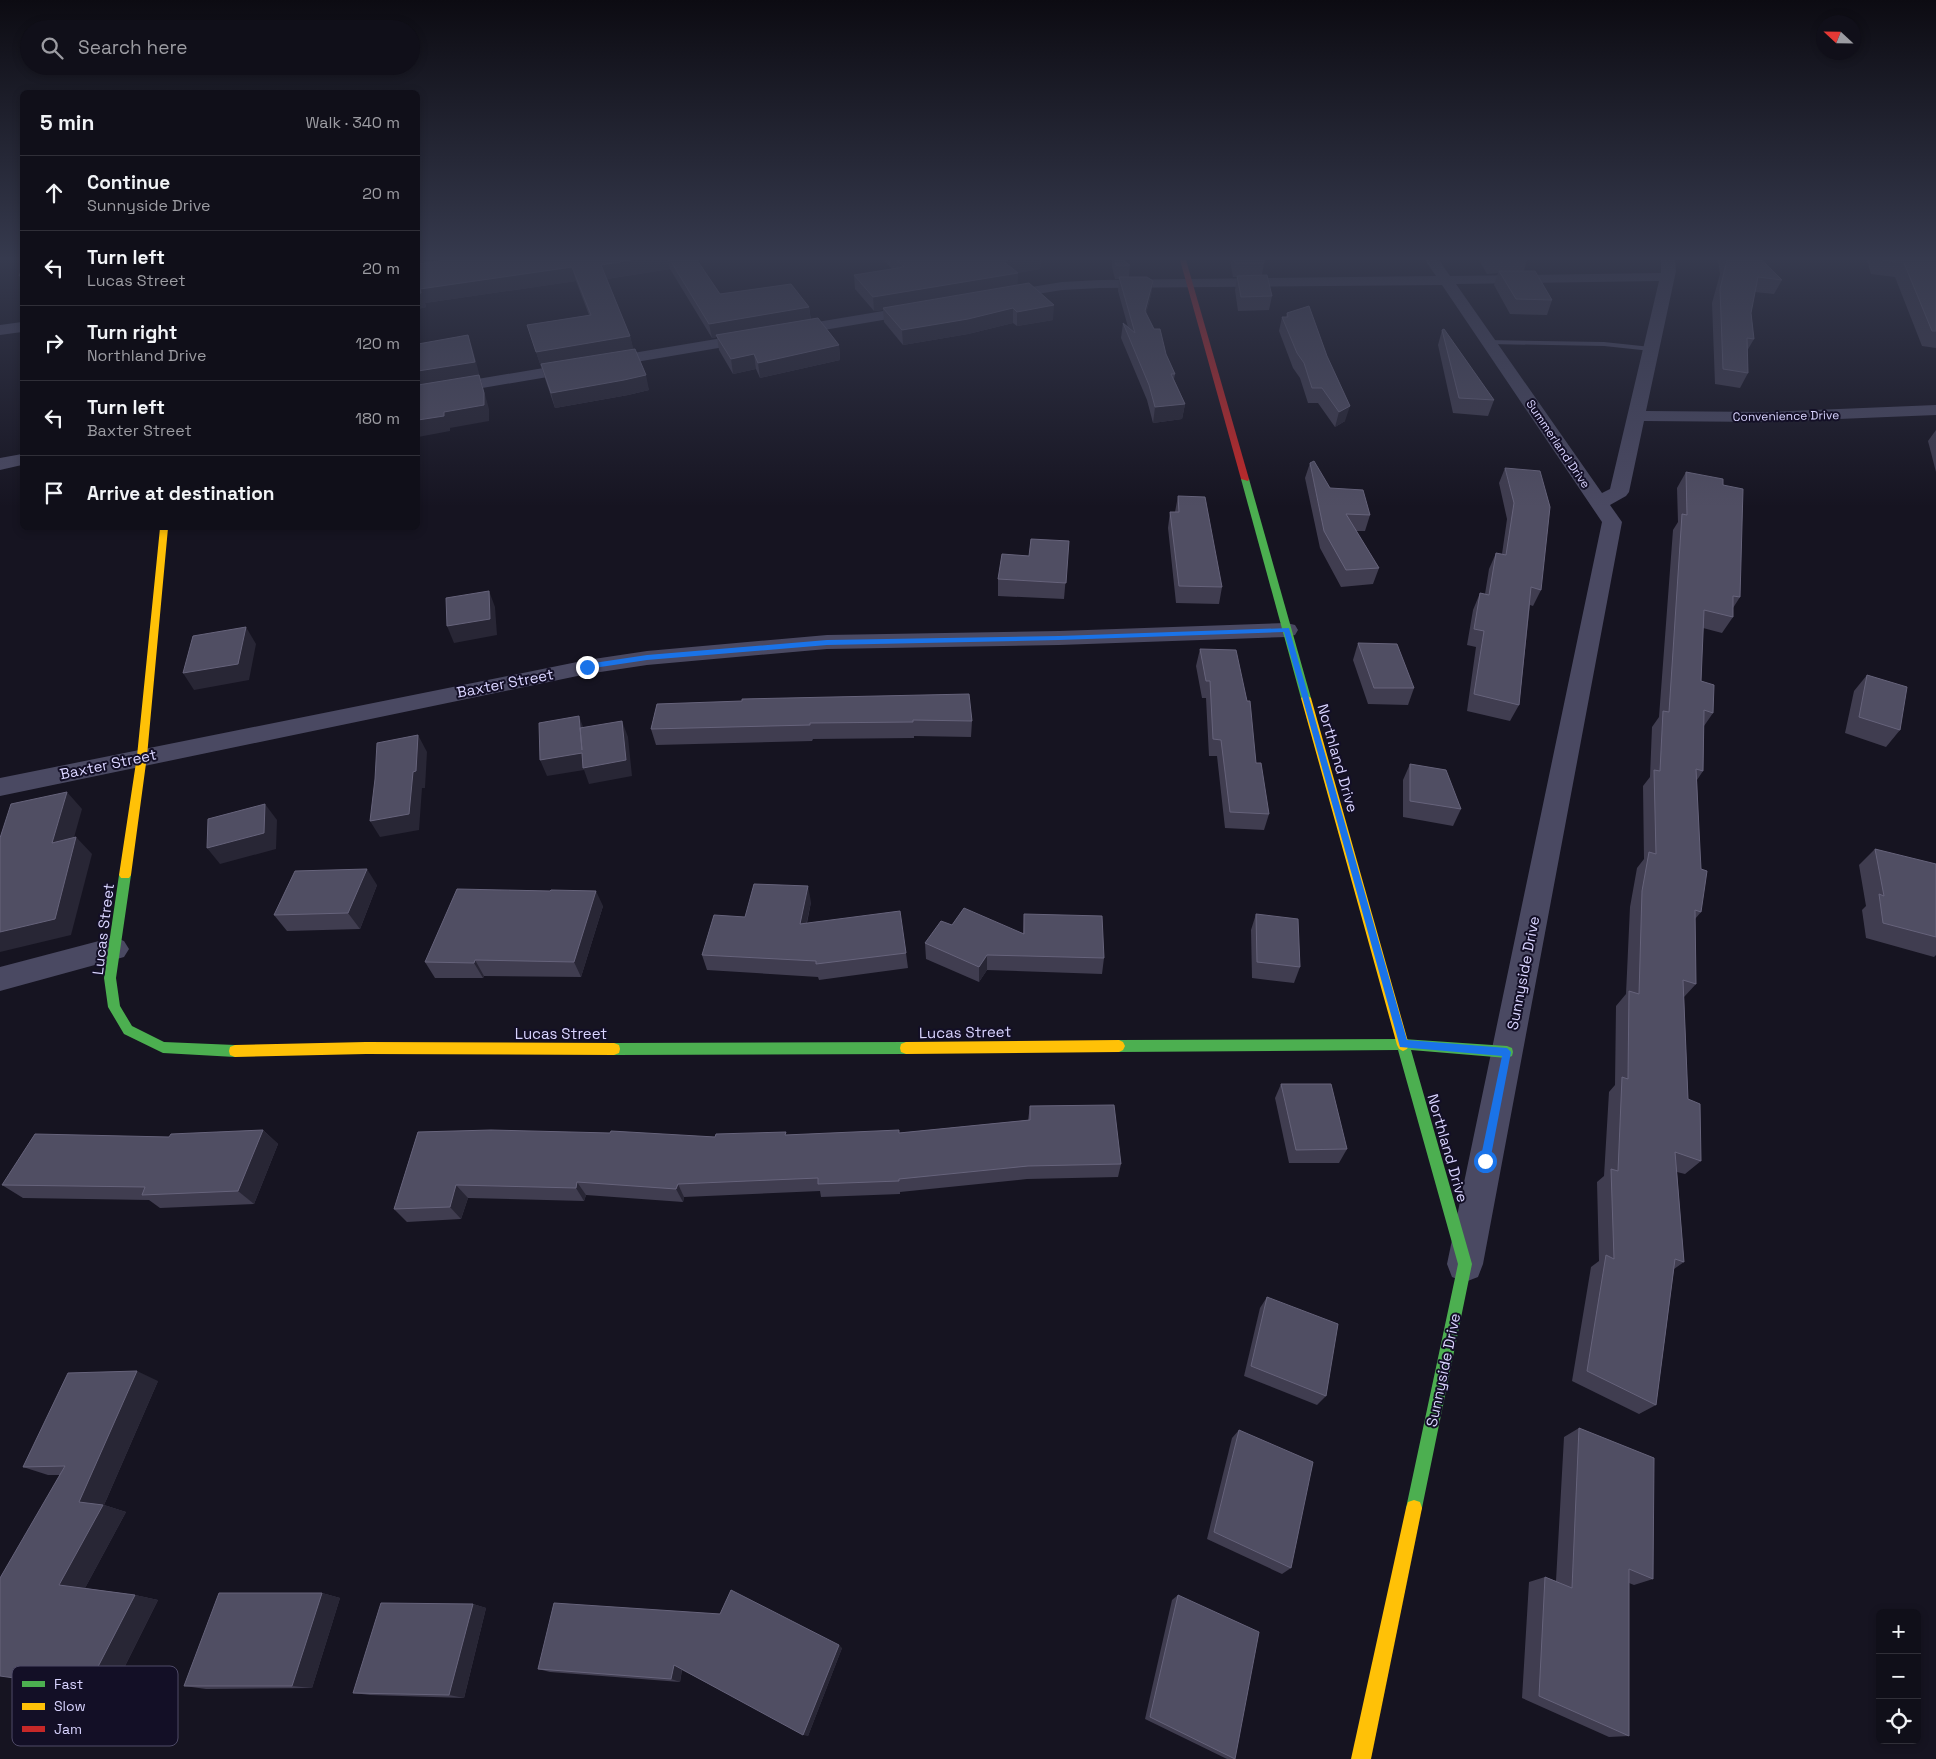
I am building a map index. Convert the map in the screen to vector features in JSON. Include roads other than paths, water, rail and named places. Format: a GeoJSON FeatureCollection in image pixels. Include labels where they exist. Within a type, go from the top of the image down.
{"type":"FeatureCollection","features":[{"type":"Feature","properties":{"kind":"street"},"geometry":{"type":"LineString","coordinates":[[420,394],[727,342]]}},
{"type":"Feature","properties":{"kind":"street","name":"Northland Drive"},"geometry":{"type":"LineString","coordinates":[[1206,342],[1465,1264]]}},
{"type":"Feature","properties":{"kind":"street","name":"Summerland Drive"},"geometry":{"type":"LineString","coordinates":[[1489,342],[1600,503]]}},
{"type":"Feature","properties":{"kind":"street"},"geometry":{"type":"LineString","coordinates":[[1600,503],[1618,492],[1652,342]]}},
{"type":"Feature","properties":{"kind":"street","name":"Convenience Drive"},"geometry":{"type":"LineString","coordinates":[[1636,416],[1768,417],[1936,410]]}},
{"type":"Feature","properties":{"kind":"street"},"geometry":{"type":"LineString","coordinates":[[0,464],[20,460]]}},
{"type":"Feature","properties":{"kind":"street","name":"Sunnyside Drive"},"geometry":{"type":"LineString","coordinates":[[1361,1759],[1465,1264],[1612,522],[1600,503]]}},
{"type":"Feature","properties":{"kind":"street","name":"Lucas Street"},"geometry":{"type":"LineString","coordinates":[[164,530],[142,756],[110,978],[114,1007],[128,1030],[162,1047],[241,1051],[366,1048],[816,1049],[1403,1044],[1507,1052]]}},
{"type":"Feature","properties":{"kind":"street","name":"Baxter Street"},"geometry":{"type":"LineString","coordinates":[[0,786],[587,667],[647,658],[827,642],[1059,638],[1287,630]]}},
{"type":"Feature","properties":{"kind":"street"},"geometry":{"type":"LineString","coordinates":[[0,979],[114,949]]}},
{"type":"Feature","properties":{"kind":"lane"},"geometry":{"type":"LineString","coordinates":[[1494,342],[1604,344],[1651,349]]}}]}
